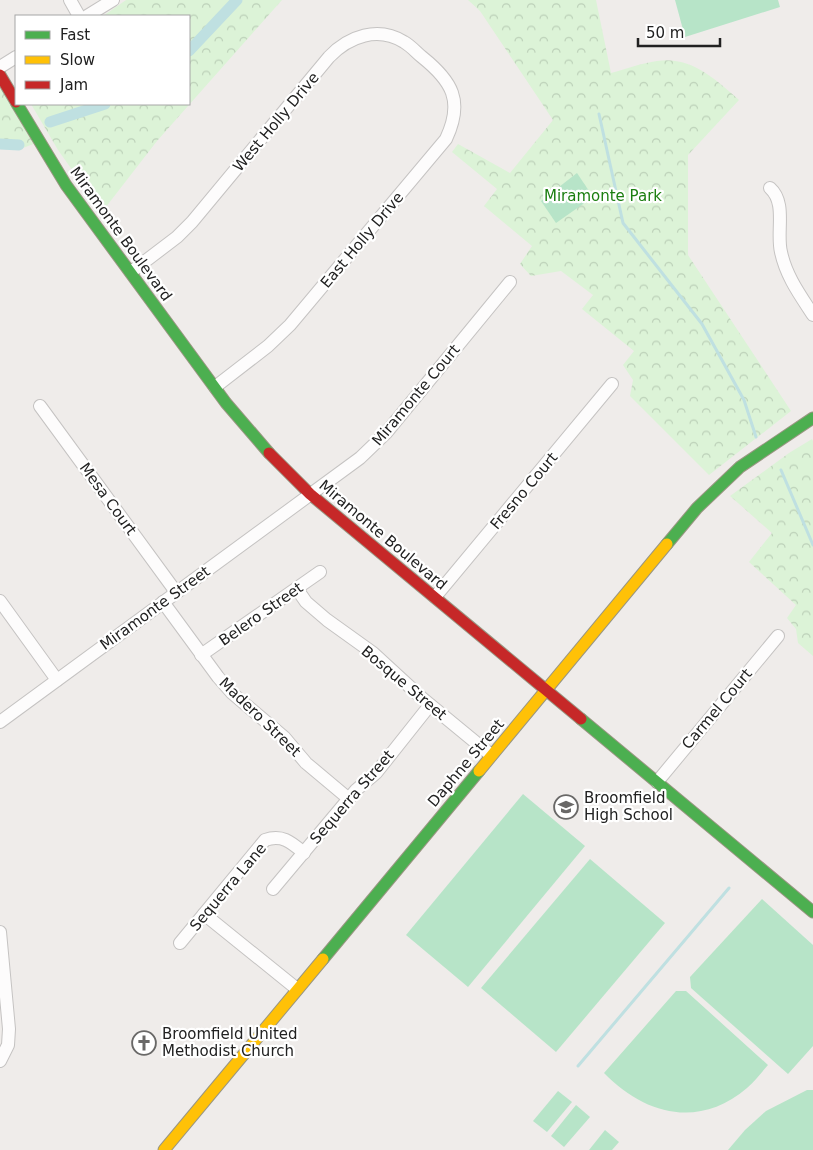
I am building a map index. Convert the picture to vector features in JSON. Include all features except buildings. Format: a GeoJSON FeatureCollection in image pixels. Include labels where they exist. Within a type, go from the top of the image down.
{"type":"FeatureCollection","features":[{"type":"Feature","properties":{"kind":"street"},"geometry":{"type":"LineString","coordinates":[[70,0],[78,15]]}},
{"type":"Feature","properties":{"kind":"street"},"geometry":{"type":"LineString","coordinates":[[90,15],[113,0]]}},
{"type":"Feature","properties":{"kind":"street","name":"West Holly Drive"},"geometry":{"type":"LineString","coordinates":[[131,272],[177,237],[192,222],[329,57],[342,44],[364,35],[390,36],[406,43],[436,69]]}},
{"type":"Feature","properties":{"kind":"street"},"geometry":{"type":"LineString","coordinates":[[0,67],[15,59]]}},
{"type":"Feature","properties":{"kind":"street","name":"East Holly Drive"},"geometry":{"type":"LineString","coordinates":[[215,387],[268,346],[290,325],[446,138],[452,126],[454,103],[448,82],[436,69]]}},
{"type":"Feature","properties":{"kind":"street","name":"Miramonte Boulevard"},"geometry":{"type":"LineString","coordinates":[[0,75],[15,100]]}},
{"type":"Feature","properties":{"kind":"street","name":"Miramonte Boulevard"},"geometry":{"type":"LineString","coordinates":[[18,105],[66,184],[252,436],[283,468],[310,494],[813,912]]}},
{"type":"Feature","properties":{"kind":"street"},"geometry":{"type":"LineString","coordinates":[[770,188],[779,198],[779,244],[785,269],[813,315]]}},
{"type":"Feature","properties":{"kind":"street","name":"Miramonte Court"},"geometry":{"type":"LineString","coordinates":[[310,494],[360,458],[386,434],[510,282]]}},
{"type":"Feature","properties":{"kind":"street","name":"Fresno Court"},"geometry":{"type":"LineString","coordinates":[[435,597],[612,384]]}},
{"type":"Feature","properties":{"kind":"street","name":"Mesa Court"},"geometry":{"type":"LineString","coordinates":[[40,406],[176,592]]}},
{"type":"Feature","properties":{"kind":"street","name":"Daphne Street"},"geometry":{"type":"LineString","coordinates":[[164,1150],[697,508],[740,467],[813,418]]}},
{"type":"Feature","properties":{"kind":"street","name":"Miramonte Street"},"geometry":{"type":"LineString","coordinates":[[0,722],[310,494]]}},
{"type":"Feature","properties":{"kind":"street","name":"Belero Street"},"geometry":{"type":"LineString","coordinates":[[202,655],[320,572]]}},
{"type":"Feature","properties":{"kind":"street","name":"Bosque Street"},"geometry":{"type":"LineString","coordinates":[[297,588],[306,602],[326,620],[373,653],[430,705],[491,755]]}},
{"type":"Feature","properties":{"kind":"street"},"geometry":{"type":"LineString","coordinates":[[0,601],[57,680]]}},
{"type":"Feature","properties":{"kind":"street","name":"Madero Street"},"geometry":{"type":"LineString","coordinates":[[163,602],[232,693],[284,737],[306,763],[349,799]]}},
{"type":"Feature","properties":{"kind":"street","name":"Carmel Court"},"geometry":{"type":"LineString","coordinates":[[657,782],[778,636]]}},
{"type":"Feature","properties":{"kind":"street","name":"Sequerra Street"},"geometry":{"type":"LineString","coordinates":[[273,889],[349,799],[376,773],[430,705]]}},
{"type":"Feature","properties":{"kind":"street","name":"Sequerra Lane"},"geometry":{"type":"LineString","coordinates":[[180,943],[265,840],[273,837],[286,839],[304,853]]}},
{"type":"Feature","properties":{"kind":"street"},"geometry":{"type":"LineString","coordinates":[[204,914],[297,988]]}},
{"type":"Feature","properties":{"kind":"street"},"geometry":{"type":"LineString","coordinates":[[0,932],[10,1029],[8,1045],[0,1061]]}},
{"type":"Feature","properties":{"kind":"green space"},"geometry":{"type":"Polygon","coordinates":[[[126,0],[282,0],[190,104],[190,15],[104,15],[126,0]]]}},
{"type":"Feature","properties":{"kind":"green space","name":"Miramonte Park"},"geometry":{"type":"Polygon","coordinates":[[[468,0],[596,0],[611,73],[657,61],[681,62],[702,71],[739,100],[688,155],[688,255],[791,411],[709,475],[630,396],[633,380],[623,365],[634,351],[582,309],[593,295],[561,271],[531,276],[520,264],[532,246],[484,206],[497,189],[452,152],[458,144],[510,173],[553,120],[480,11],[468,0]]]}},
{"type":"Feature","properties":{"kind":"green space"},"geometry":{"type":"Polygon","coordinates":[[[675,0],[778,0],[780,7],[685,37],[675,0]]]}},
{"type":"Feature","properties":{"kind":"green space"},"geometry":{"type":"Polygon","coordinates":[[[0,75],[15,101],[15,105],[17,105],[39,142],[20,149],[0,149],[0,75]]]}},
{"type":"Feature","properties":{"kind":"green space"},"geometry":{"type":"Polygon","coordinates":[[[32,105],[189,105],[157,141],[102,212],[58,150],[32,105]]]}},
{"type":"Feature","properties":{"kind":"green space"},"geometry":{"type":"Polygon","coordinates":[[[577,173],[593,197],[556,223],[541,201],[577,173]]]}},
{"type":"Feature","properties":{"kind":"green space"},"geometry":{"type":"Polygon","coordinates":[[[812,439],[813,656],[798,643],[796,629],[787,618],[796,605],[749,562],[772,533],[730,496],[789,453],[812,439]]]}},
{"type":"Feature","properties":{"kind":"green space"},"geometry":{"type":"Polygon","coordinates":[[[523,794],[585,846],[468,987],[406,935],[523,794]]]}},
{"type":"Feature","properties":{"kind":"green space"},"geometry":{"type":"Polygon","coordinates":[[[590,859],[665,923],[556,1052],[481,988],[590,859]]]}},
{"type":"Feature","properties":{"kind":"green space"},"geometry":{"type":"Polygon","coordinates":[[[762,899],[813,945],[813,1046],[788,1074],[691,988],[690,977],[762,899]]]}},
{"type":"Feature","properties":{"kind":"green space"},"geometry":{"type":"Polygon","coordinates":[[[676,991],[686,991],[768,1065],[747,1088],[729,1101],[710,1109],[673,1112],[655,1107],[637,1099],[604,1073],[676,991]]]}},
{"type":"Feature","properties":{"kind":"green space"},"geometry":{"type":"Polygon","coordinates":[[[807,1090],[813,1090],[813,1150],[728,1150],[745,1130],[766,1111],[807,1090]]]}},
{"type":"Feature","properties":{"kind":"green space"},"geometry":{"type":"Polygon","coordinates":[[[558,1091],[572,1102],[547,1132],[533,1121],[558,1091]]]}},
{"type":"Feature","properties":{"kind":"green space"},"geometry":{"type":"Polygon","coordinates":[[[576,1105],[590,1117],[564,1147],[551,1136],[576,1105]]]}},
{"type":"Feature","properties":{"kind":"green space"},"geometry":{"type":"Polygon","coordinates":[[[605,1130],[619,1142],[612,1150],[589,1150],[605,1130]]]}},
{"type":"Feature","properties":{"kind":"waterway"},"geometry":{"type":"LineString","coordinates":[[190,50],[237,0]]}},
{"type":"Feature","properties":{"kind":"waterway"},"geometry":{"type":"LineString","coordinates":[[50,122],[102,105]]}},
{"type":"Feature","properties":{"kind":"waterway"},"geometry":{"type":"LineString","coordinates":[[599,114],[623,223],[702,324],[744,400],[756,437]]}},
{"type":"Feature","properties":{"kind":"waterway"},"geometry":{"type":"LineString","coordinates":[[0,144],[19,145]]}},
{"type":"Feature","properties":{"kind":"waterway"},"geometry":{"type":"LineString","coordinates":[[781,470],[813,545]]}},
{"type":"Feature","properties":{"kind":"waterway"},"geometry":{"type":"LineString","coordinates":[[578,1066],[729,888]]}},
{"type":"Feature","properties":{"kind":"traffic: fast"},"geometry":{"type":"LineString","coordinates":[[18,105],[66,185],[226,403],[269,453]]}},
{"type":"Feature","properties":{"kind":"traffic: fast"},"geometry":{"type":"LineString","coordinates":[[667,544],[697,508],[740,467],[813,418]]}},
{"type":"Feature","properties":{"kind":"traffic: fast"},"geometry":{"type":"LineString","coordinates":[[581,719],[813,912]]}},
{"type":"Feature","properties":{"kind":"traffic: fast"},"geometry":{"type":"LineString","coordinates":[[323,959],[479,771]]}},
{"type":"Feature","properties":{"kind":"traffic: slow"},"geometry":{"type":"LineString","coordinates":[[479,771],[667,544]]}},
{"type":"Feature","properties":{"kind":"traffic: slow"},"geometry":{"type":"LineString","coordinates":[[164,1150],[323,959]]}},
{"type":"Feature","properties":{"kind":"traffic: jam"},"geometry":{"type":"LineString","coordinates":[[0,75],[15,100]]}},
{"type":"Feature","properties":{"kind":"traffic: jam"},"geometry":{"type":"LineString","coordinates":[[269,453],[310,494],[581,719]]}},
{"type":"Feature","properties":{"kind":"place","name":"Broomfield High School"},"geometry":{"type":"Point","coordinates":[566,807]}},
{"type":"Feature","properties":{"kind":"place","name":"Broomfield United Methodist Church"},"geometry":{"type":"Point","coordinates":[144,1043]}}]}
